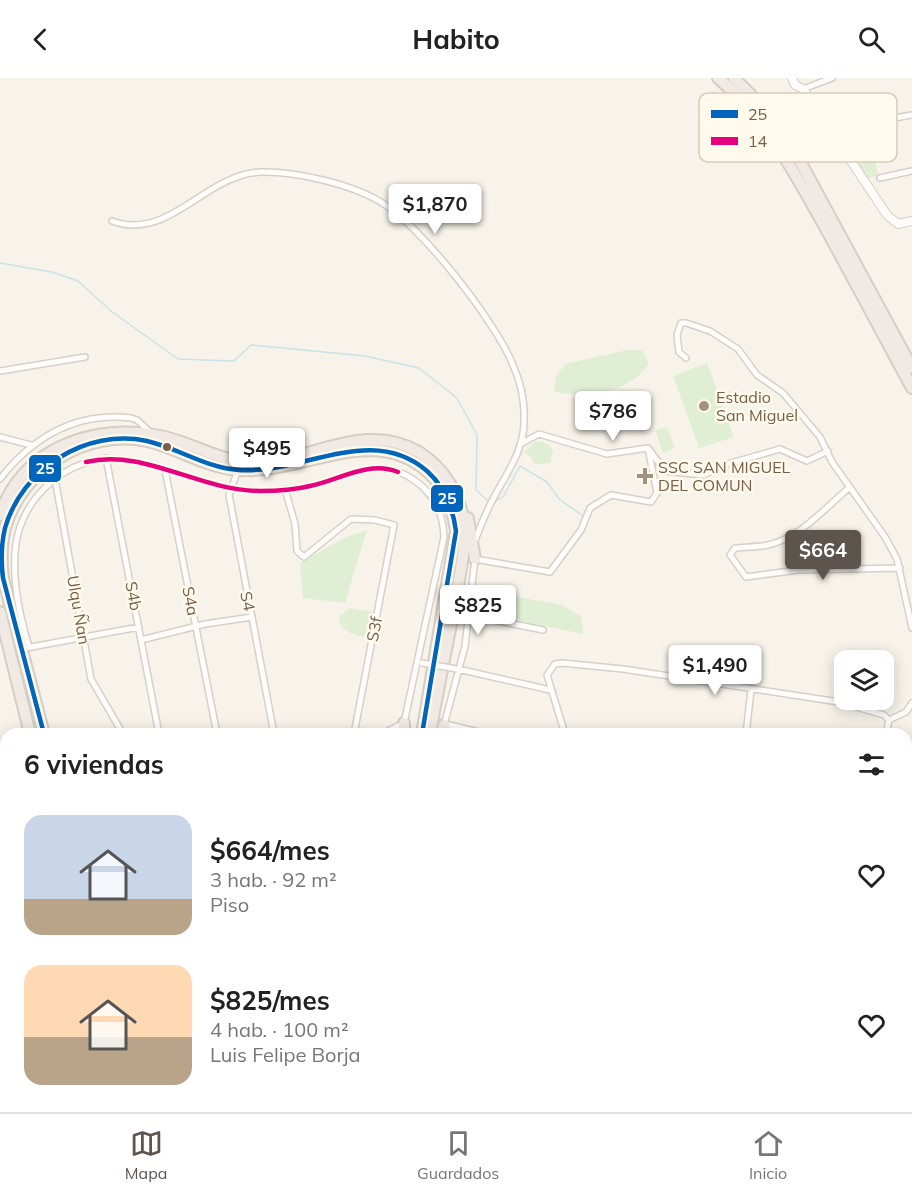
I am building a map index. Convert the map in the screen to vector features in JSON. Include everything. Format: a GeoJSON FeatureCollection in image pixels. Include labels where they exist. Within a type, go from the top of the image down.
{"type":"FeatureCollection","features":[{"type":"Feature","properties":{"kind":"highway"},"geometry":{"type":"LineString","coordinates":[[718,78],[735,93]]}},
{"type":"Feature","properties":{"kind":"highway"},"geometry":{"type":"LineString","coordinates":[[734,78],[749,93]]}},
{"type":"Feature","properties":{"kind":"highway"},"geometry":{"type":"LineString","coordinates":[[788,162],[912,388]]}},
{"type":"Feature","properties":{"kind":"highway"},"geometry":{"type":"LineString","coordinates":[[800,162],[912,368]]}},
{"type":"Feature","properties":{"kind":"highway"},"geometry":{"type":"LineString","coordinates":[[1,508],[16,485],[34,465],[82,437],[121,431],[154,435],[224,457],[254,462],[291,457],[349,441],[388,441],[410,448],[433,463],[451,484],[460,508],[470,524],[475,559]]}},
{"type":"Feature","properties":{"kind":"highway"},"geometry":{"type":"LineString","coordinates":[[43,728],[24,648],[3,578],[3,543],[8,521],[19,498],[42,470],[75,449],[120,439],[148,441],[213,465],[238,470],[284,468],[347,451],[379,450],[413,460],[438,483],[453,513],[456,531],[423,728]]}},
{"type":"Feature","properties":{"kind":"highway"},"geometry":{"type":"LineString","coordinates":[[431,728],[462,563],[464,533],[460,508]]}},
{"type":"Feature","properties":{"kind":"highway"},"geometry":{"type":"LineString","coordinates":[[0,612],[4,647],[28,728]]}},
{"type":"Feature","properties":{"kind":"street"},"geometry":{"type":"LineString","coordinates":[[792,78],[795,85],[806,93]]}},
{"type":"Feature","properties":{"kind":"street"},"geometry":{"type":"LineString","coordinates":[[803,89],[832,78]]}},
{"type":"Feature","properties":{"kind":"street"},"geometry":{"type":"LineString","coordinates":[[897,118],[912,115]]}},
{"type":"Feature","properties":{"kind":"street"},"geometry":{"type":"LineString","coordinates":[[851,162],[887,216],[898,224],[912,221]]}},
{"type":"Feature","properties":{"kind":"street"},"geometry":{"type":"LineString","coordinates":[[880,178],[912,171]]}},
{"type":"Feature","properties":{"kind":"street"},"geometry":{"type":"LineString","coordinates":[[112,221],[127,227],[150,225],[172,215],[216,186],[244,174],[261,172],[331,183],[379,201],[418,234],[454,274],[497,335],[513,363],[523,392],[524,423],[520,444],[486,512],[474,544]]}},
{"type":"Feature","properties":{"kind":"street"},"geometry":{"type":"LineString","coordinates":[[686,358],[679,352],[677,335],[681,323],[725,338],[738,349],[757,375],[783,393],[828,451],[832,462],[885,537],[900,568],[912,628]]}},
{"type":"Feature","properties":{"kind":"street"},"geometry":{"type":"LineString","coordinates":[[0,371],[85,357]]}},
{"type":"Feature","properties":{"kind":"street"},"geometry":{"type":"LineString","coordinates":[[0,479],[31,445],[70,424],[102,417],[137,420],[154,435]]}},
{"type":"Feature","properties":{"kind":"street"},"geometry":{"type":"LineString","coordinates":[[520,444],[539,434],[607,454],[648,448]]}},
{"type":"Feature","properties":{"kind":"street"},"geometry":{"type":"LineString","coordinates":[[0,437],[31,445]]}},
{"type":"Feature","properties":{"kind":"street"},"geometry":{"type":"LineString","coordinates":[[648,448],[666,471],[689,476],[704,475],[724,465],[780,449],[807,461],[828,451]]}},
{"type":"Feature","properties":{"kind":"street"},"geometry":{"type":"LineString","coordinates":[[444,728],[459,669],[469,615],[475,559],[550,572],[581,530],[590,508],[611,495],[651,502],[655,499],[657,493],[648,448]]}},
{"type":"Feature","properties":{"kind":"street"},"geometry":{"type":"LineString","coordinates":[[139,627],[24,648],[15,574],[15,544],[32,504],[40,492],[55,479],[86,462],[106,458],[140,462],[229,490],[308,487],[371,468],[393,470],[411,478],[427,490],[441,512],[444,529],[404,728]]}},
{"type":"Feature","properties":{"kind":"street","name":"S4b"},"geometry":{"type":"LineString","coordinates":[[106,458],[158,728]]}},
{"type":"Feature","properties":{"kind":"street","name":"S4a"},"geometry":{"type":"LineString","coordinates":[[165,470],[216,728]]}},
{"type":"Feature","properties":{"kind":"street"},"geometry":{"type":"LineString","coordinates":[[229,490],[238,470]]}},
{"type":"Feature","properties":{"kind":"street","name":"Ulqu Ñan"},"geometry":{"type":"LineString","coordinates":[[55,479],[92,679],[120,728]]}},
{"type":"Feature","properties":{"kind":"street"},"geometry":{"type":"LineString","coordinates":[[850,488],[801,529],[785,538],[770,545],[735,548],[731,551],[741,572],[746,577],[798,570],[900,568]]}},
{"type":"Feature","properties":{"kind":"street","name":"S3f"},"geometry":{"type":"LineString","coordinates":[[285,489],[295,524],[297,551],[304,557],[351,519],[375,520],[394,525],[355,728]]}},
{"type":"Feature","properties":{"kind":"street","name":"S4"},"geometry":{"type":"LineString","coordinates":[[229,490],[273,728]]}},
{"type":"Feature","properties":{"kind":"street"},"geometry":{"type":"LineString","coordinates":[[469,615],[543,630]]}},
{"type":"Feature","properties":{"kind":"street"},"geometry":{"type":"LineString","coordinates":[[141,640],[196,626],[252,617]]}},
{"type":"Feature","properties":{"kind":"street"},"geometry":{"type":"LineString","coordinates":[[419,662],[550,690]]}},
{"type":"Feature","properties":{"kind":"street"},"geometry":{"type":"LineString","coordinates":[[563,728],[550,690],[549,669],[555,664],[562,663],[623,669],[839,702],[884,715],[889,720]]}},
{"type":"Feature","properties":{"kind":"street"},"geometry":{"type":"LineString","coordinates":[[747,728],[751,690]]}},
{"type":"Feature","properties":{"kind":"street"},"geometry":{"type":"LineString","coordinates":[[889,720],[906,712],[912,703]]}},
{"type":"Feature","properties":{"kind":"street"},"geometry":{"type":"LineString","coordinates":[[887,728],[889,720]]}},
{"type":"Feature","properties":{"kind":"green space"},"geometry":{"type":"Polygon","coordinates":[[[853,162],[876,162],[878,175],[865,180],[853,162]]]}},
{"type":"Feature","properties":{"kind":"green space"},"geometry":{"type":"Polygon","coordinates":[[[628,350],[642,350],[649,363],[631,381],[607,391],[593,393],[554,392],[556,376],[565,364],[628,350]]]}},
{"type":"Feature","properties":{"kind":"green space","name":"Estadio San Miguel"},"geometry":{"type":"Polygon","coordinates":[[[707,363],[734,437],[699,448],[673,376],[707,363]]]}},
{"type":"Feature","properties":{"kind":"green space"},"geometry":{"type":"Polygon","coordinates":[[[667,427],[675,448],[663,453],[655,430],[667,427]]]}},
{"type":"Feature","properties":{"kind":"green space"},"geometry":{"type":"Polygon","coordinates":[[[535,441],[547,443],[553,451],[550,463],[535,464],[529,455],[524,453],[535,441]]]}},
{"type":"Feature","properties":{"kind":"green space"},"geometry":{"type":"Polygon","coordinates":[[[367,530],[345,603],[303,598],[300,563],[346,537],[367,530]]]}},
{"type":"Feature","properties":{"kind":"green space"},"geometry":{"type":"Polygon","coordinates":[[[479,590],[562,605],[581,616],[583,634],[477,612],[479,590]]]}},
{"type":"Feature","properties":{"kind":"green space"},"geometry":{"type":"Polygon","coordinates":[[[350,608],[373,612],[368,638],[350,633],[340,625],[339,616],[350,608]]]}},
{"type":"Feature","properties":{"kind":"waterway"},"geometry":{"type":"LineString","coordinates":[[0,263],[52,272],[78,281],[111,311],[178,359],[234,361],[251,345],[365,356],[419,368],[457,398],[477,435],[476,490],[489,502]]}},
{"type":"Feature","properties":{"kind":"waterway"},"geometry":{"type":"LineString","coordinates":[[493,502],[503,497],[520,466],[547,482],[559,499],[583,516]]}},
{"type":"Feature","properties":{"kind":"transit line","name":"25"},"geometry":{"type":"LineString","coordinates":[[42,728],[3,578],[2,553],[5,528],[13,507],[41,471],[80,447],[101,441],[124,439],[147,441],[215,466],[239,470],[288,465],[336,454],[383,451],[406,457],[427,471],[439,484],[447,499],[456,531],[423,728]]}},
{"type":"Feature","properties":{"kind":"transit line","name":"14"},"geometry":{"type":"LineString","coordinates":[[86,462],[108,459],[129,461],[215,484],[260,491],[304,487],[376,468],[398,472]]}},
{"type":"Feature","properties":{"kind":"place","name":"Estadio San Miguel"},"geometry":{"type":"Point","coordinates":[704,406]}},
{"type":"Feature","properties":{"kind":"place","name":"SSC SAN MIGUEL DEL COMUN"},"geometry":{"type":"Point","coordinates":[645,476]}}]}
